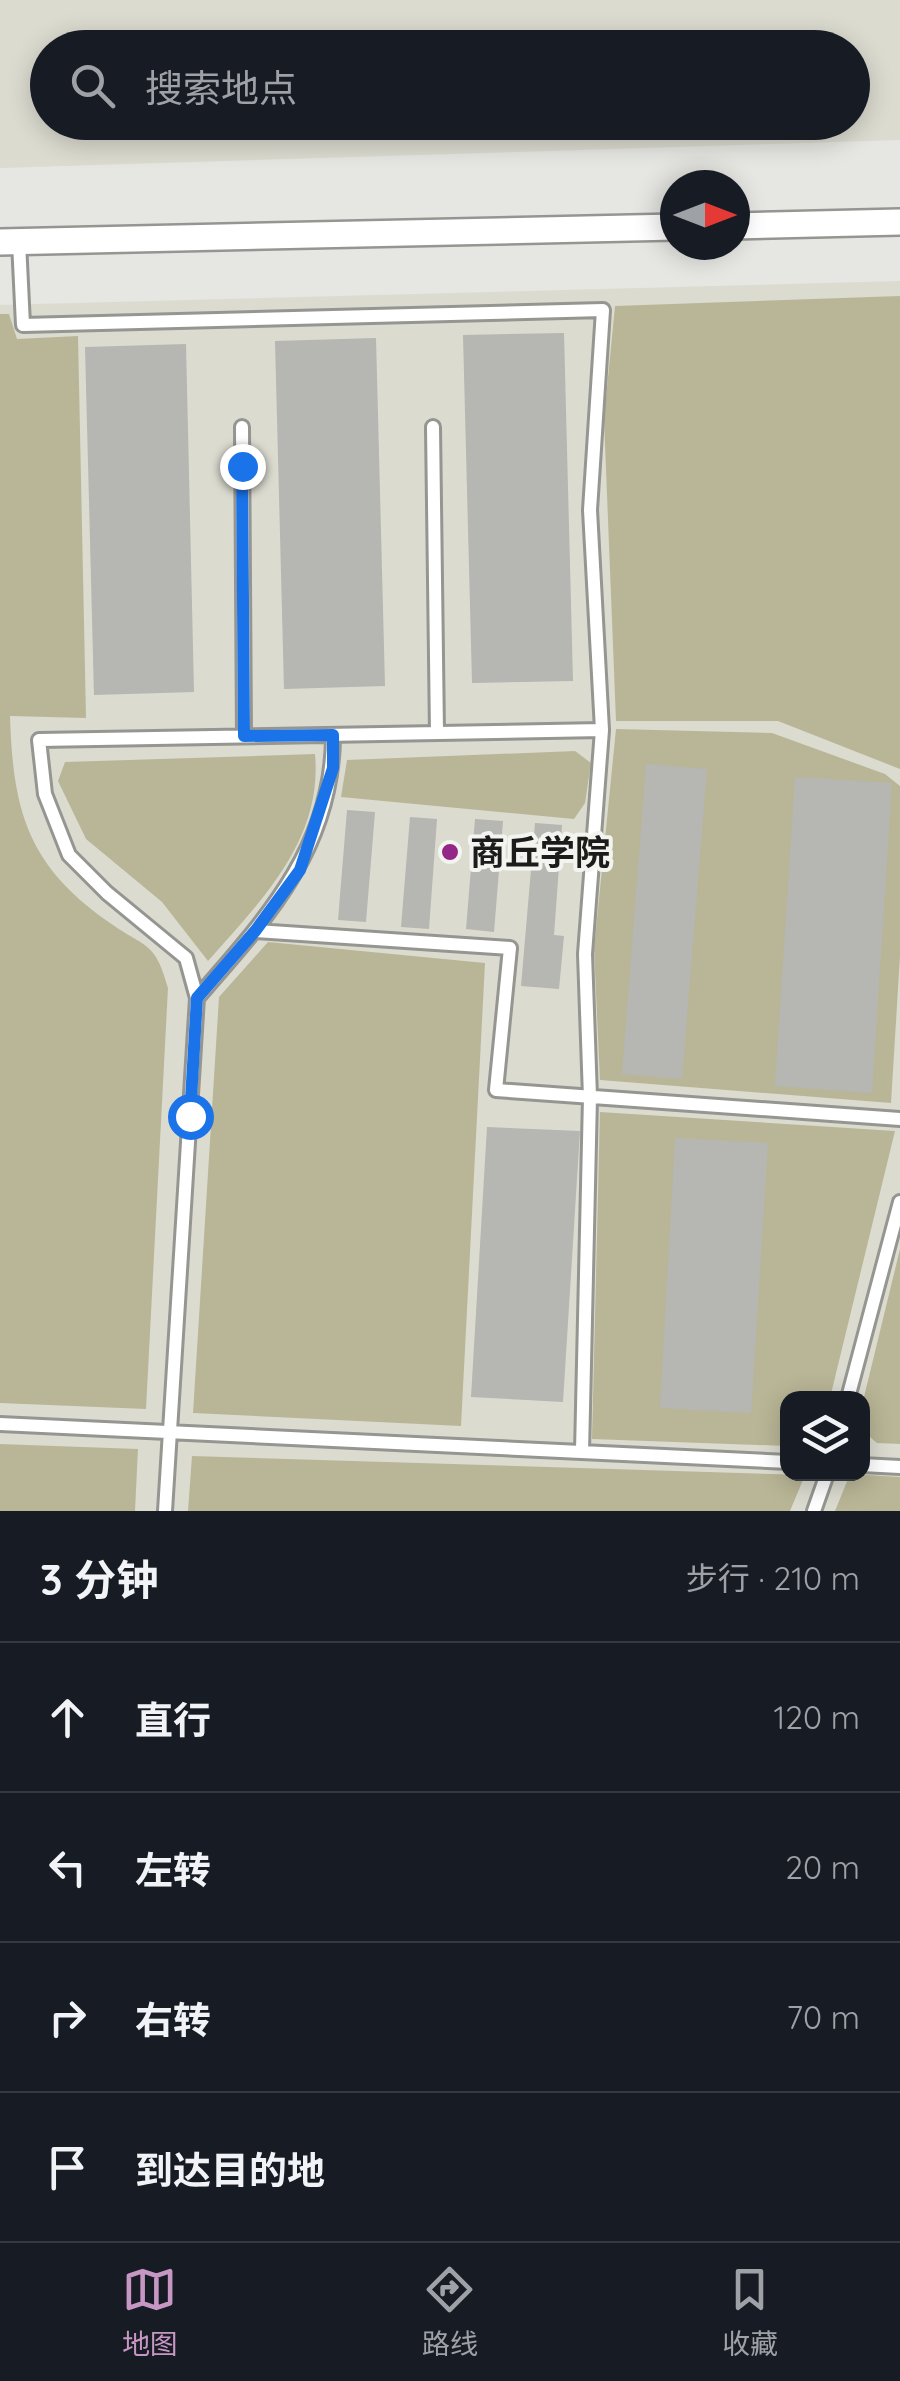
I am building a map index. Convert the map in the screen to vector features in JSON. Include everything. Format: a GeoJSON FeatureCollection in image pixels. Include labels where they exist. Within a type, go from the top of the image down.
{"type":"FeatureCollection","features":[{"type":"Feature","properties":{"kind":"street"},"geometry":{"type":"LineString","coordinates":[[750,226],[900,222]]}},
{"type":"Feature","properties":{"kind":"street"},"geometry":{"type":"LineString","coordinates":[[10,242],[660,227]]}},
{"type":"Feature","properties":{"kind":"lane"},"geometry":{"type":"LineString","coordinates":[[10,242],[24,326],[603,310],[590,510],[602,730],[585,954],[590,1097],[582,1452]]}},
{"type":"Feature","properties":{"kind":"lane"},"geometry":{"type":"LineString","coordinates":[[242,427],[244,736]]}},
{"type":"Feature","properties":{"kind":"lane"},"geometry":{"type":"LineString","coordinates":[[433,427],[437,733]]}},
{"type":"Feature","properties":{"kind":"lane"},"geometry":{"type":"LineString","coordinates":[[165,1511],[197,998],[186,958],[107,893],[69,855],[45,794],[39,740],[602,730]]}},
{"type":"Feature","properties":{"kind":"lane"},"geometry":{"type":"LineString","coordinates":[[197,998],[256,930],[300,870],[333,768],[333,735]]}},
{"type":"Feature","properties":{"kind":"lane"},"geometry":{"type":"LineString","coordinates":[[256,930],[510,948],[496,1090],[900,1120]]}},
{"type":"Feature","properties":{"kind":"lane"},"geometry":{"type":"LineString","coordinates":[[850,1391],[900,1202]]}},
{"type":"Feature","properties":{"kind":"lane"},"geometry":{"type":"LineString","coordinates":[[0,1424],[780,1462]]}},
{"type":"Feature","properties":{"kind":"lane"},"geometry":{"type":"LineString","coordinates":[[870,1466],[900,1467]]}},
{"type":"Feature","properties":{"kind":"lane"},"geometry":{"type":"LineString","coordinates":[[814,1511],[825,1481]]}},
{"type":"Feature","properties":{"kind":"shaded area"},"geometry":{"type":"Polygon","coordinates":[[[0,0],[900,0],[900,140],[0,168],[0,0]]]}},
{"type":"Feature","properties":{"kind":"shaded area","name":"商丘学院"},"geometry":{"type":"Polygon","coordinates":[[[900,281],[900,1511],[0,1511],[0,305],[900,281]]]}},
{"type":"Feature","properties":{"kind":"shaded area"},"geometry":{"type":"Polygon","coordinates":[[[900,296],[900,769],[778,721],[616,721],[604,419],[615,306],[900,296]]]}},
{"type":"Feature","properties":{"kind":"shaded area"},"geometry":{"type":"Polygon","coordinates":[[[0,314],[9,314],[17,339],[78,336],[86,718],[10,716],[21,809],[43,858],[60,880],[82,902],[154,954],[168,988],[146,1409],[0,1403],[0,314]]]}},
{"type":"Feature","properties":{"kind":"shaded area"},"geometry":{"type":"Polygon","coordinates":[[[616,729],[772,733],[885,774],[900,786],[900,956],[891,1103],[600,1080],[594,949],[616,729]]]}},
{"type":"Feature","properties":{"kind":"shaded area"},"geometry":{"type":"Polygon","coordinates":[[[575,751],[591,763],[585,803],[574,819],[341,797],[347,760],[575,751]]]}},
{"type":"Feature","properties":{"kind":"shaded area"},"geometry":{"type":"Polygon","coordinates":[[[315,754],[315,785],[299,841],[267,892],[208,961],[162,902],[86,839],[58,781],[65,762],[315,754]]]}},
{"type":"Feature","properties":{"kind":"shaded area"},"geometry":{"type":"Polygon","coordinates":[[[268,942],[485,963],[461,1426],[193,1413],[219,997],[268,942]]]}},
{"type":"Feature","properties":{"kind":"shaded area"},"geometry":{"type":"Polygon","coordinates":[[[600,1112],[895,1131],[832,1391],[780,1391],[780,1446],[592,1439],[600,1112]]]}},
{"type":"Feature","properties":{"kind":"shaded area"},"geometry":{"type":"Polygon","coordinates":[[[900,1249],[900,1444],[877,1443],[870,1437],[870,1391],[865,1391],[900,1249]]]}},
{"type":"Feature","properties":{"kind":"shaded area"},"geometry":{"type":"Polygon","coordinates":[[[0,1444],[138,1449],[135,1511],[0,1511],[0,1444]]]}},
{"type":"Feature","properties":{"kind":"shaded area"},"geometry":{"type":"Polygon","coordinates":[[[192,1456],[780,1474],[780,1481],[802,1481],[790,1511],[188,1511],[192,1456]]]}},
{"type":"Feature","properties":{"kind":"shaded area"},"geometry":{"type":"Polygon","coordinates":[[[870,1475],[900,1477],[900,1511],[835,1511],[847,1481],[870,1481],[870,1475]]]}},
{"type":"Feature","properties":{"kind":"building"},"geometry":{"type":"Polygon","coordinates":[[[564,333],[573,681],[472,683],[463,335],[564,333]]]}},
{"type":"Feature","properties":{"kind":"building"},"geometry":{"type":"Polygon","coordinates":[[[376,338],[385,686],[284,689],[275,341],[376,338]]]}},
{"type":"Feature","properties":{"kind":"building"},"geometry":{"type":"Polygon","coordinates":[[[186,344],[194,692],[94,695],[85,347],[186,344]]]}},
{"type":"Feature","properties":{"kind":"building"},"geometry":{"type":"Polygon","coordinates":[[[646,764],[707,769],[682,1079],[622,1074],[646,764]]]}},
{"type":"Feature","properties":{"kind":"building"},"geometry":{"type":"Polygon","coordinates":[[[795,777],[892,783],[872,1093],[775,1086],[795,777]]]}},
{"type":"Feature","properties":{"kind":"building"},"geometry":{"type":"Polygon","coordinates":[[[347,810],[375,812],[366,922],[338,920],[347,810]]]}},
{"type":"Feature","properties":{"kind":"building"},"geometry":{"type":"Polygon","coordinates":[[[410,817],[437,819],[429,929],[401,927],[410,817]]]}},
{"type":"Feature","properties":{"kind":"building"},"geometry":{"type":"Polygon","coordinates":[[[475,819],[503,821],[494,932],[466,929],[475,819]]]}},
{"type":"Feature","properties":{"kind":"building"},"geometry":{"type":"Polygon","coordinates":[[[535,823],[562,825],[554,935],[564,936],[559,989],[521,986],[535,823]]]}},
{"type":"Feature","properties":{"kind":"building"},"geometry":{"type":"Polygon","coordinates":[[[487,1127],[580,1131],[563,1402],[471,1397],[487,1127]]]}},
{"type":"Feature","properties":{"kind":"building"},"geometry":{"type":"Polygon","coordinates":[[[675,1138],[768,1143],[751,1413],[660,1408],[675,1138]]]}},
{"type":"Feature","properties":{"kind":"place","name":"商丘学院"},"geometry":{"type":"Point","coordinates":[450,852]}},
{"type":"Feature","properties":{"kind":"route"},"geometry":{"type":"LineString","coordinates":[[190,1116],[197,998],[256,930],[300,870],[333,768],[333,735],[244,736],[242,466]]}}]}
